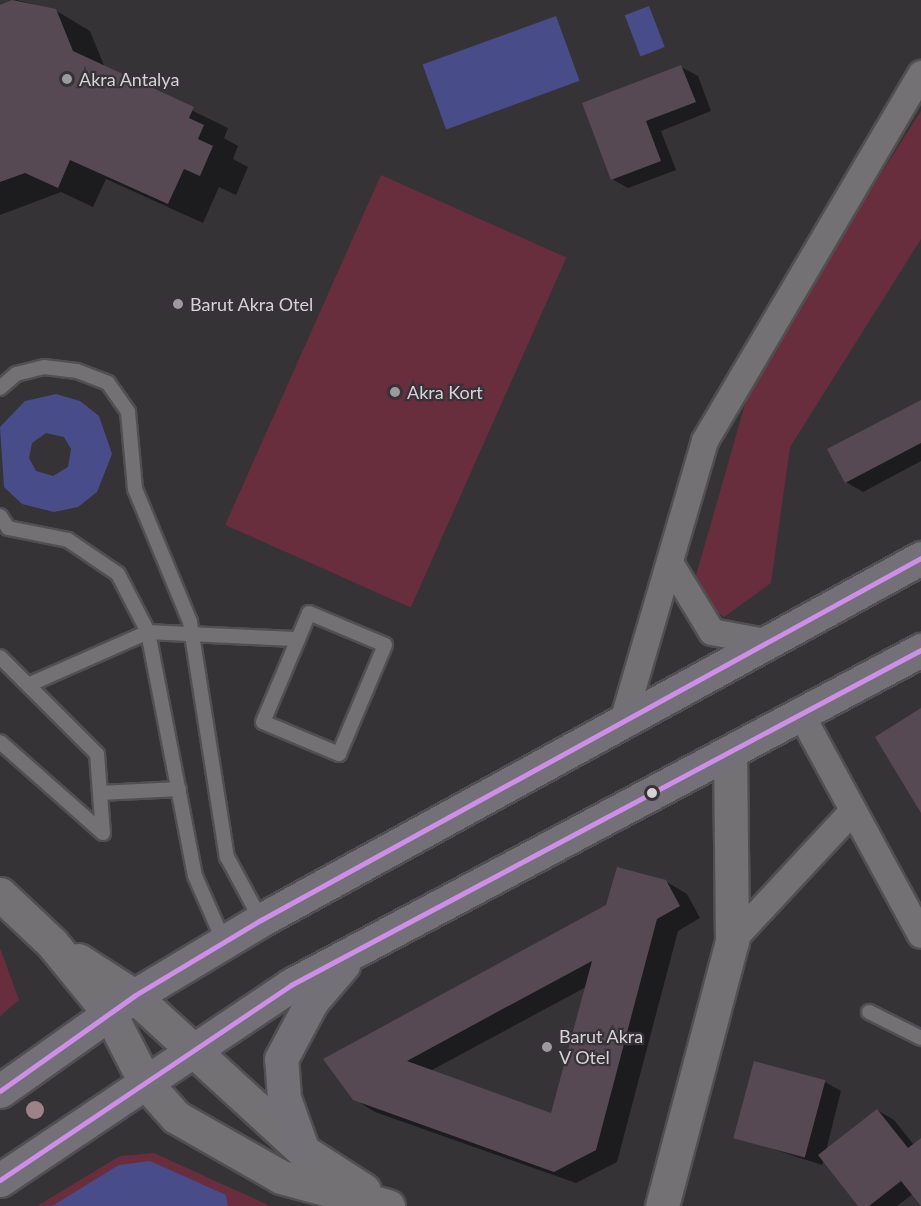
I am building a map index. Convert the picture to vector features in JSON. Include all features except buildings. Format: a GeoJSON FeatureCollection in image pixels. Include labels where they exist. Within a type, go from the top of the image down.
{"type":"FeatureCollection","features":[{"type":"Feature","properties":{"kind":"main road"},"geometry":{"type":"LineString","coordinates":[[0,1091],[122,1005],[261,920],[624,718],[921,558]]}},
{"type":"Feature","properties":{"kind":"main road"},"geometry":{"type":"LineString","coordinates":[[0,1180],[291,985],[802,716],[921,650]]}},
{"type":"Feature","properties":{"kind":"main road"},"geometry":{"type":"LineString","coordinates":[[303,1151],[284,1098],[281,1059],[312,1001],[355,951]]}},
{"type":"Feature","properties":{"kind":"street"},"geometry":{"type":"LineString","coordinates":[[624,718],[705,441],[921,74]]}},
{"type":"Feature","properties":{"kind":"street"},"geometry":{"type":"LineString","coordinates":[[670,563],[712,632],[765,642]]}},
{"type":"Feature","properties":{"kind":"street"},"geometry":{"type":"LineString","coordinates":[[802,716],[851,813],[921,935]]}},
{"type":"Feature","properties":{"kind":"street"},"geometry":{"type":"LineString","coordinates":[[662,1206],[732,941],[730,753]]}},
{"type":"Feature","properties":{"kind":"street"},"geometry":{"type":"LineString","coordinates":[[732,941],[851,813]]}},
{"type":"Feature","properties":{"kind":"street"},"geometry":{"type":"LineString","coordinates":[[0,894],[122,1005],[191,1053],[303,1151],[388,1206]]}},
{"type":"Feature","properties":{"kind":"street"},"geometry":{"type":"LineString","coordinates":[[122,1005],[145,1082],[176,1117],[265,1169],[388,1206]]}},
{"type":"Feature","properties":{"kind":"lane"},"geometry":{"type":"LineString","coordinates":[[0,388],[16,374],[44,367],[108,383],[128,412],[135,489],[193,636],[227,857],[261,920]]}},
{"type":"Feature","properties":{"kind":"lane"},"geometry":{"type":"LineString","coordinates":[[0,516],[8,528],[68,540],[118,574],[148,632],[195,876],[224,942]]}},
{"type":"Feature","properties":{"kind":"lane"},"geometry":{"type":"LineString","coordinates":[[309,613],[385,645],[339,754],[263,722],[298,639],[309,613]]}},
{"type":"Feature","properties":{"kind":"lane"},"geometry":{"type":"LineString","coordinates":[[28,685],[148,632],[193,636],[298,639]]}},
{"type":"Feature","properties":{"kind":"lane"},"geometry":{"type":"LineString","coordinates":[[0,657],[97,754],[103,833],[0,742]]}},
{"type":"Feature","properties":{"kind":"lane"},"geometry":{"type":"LineString","coordinates":[[100,793],[179,789]]}},
{"type":"Feature","properties":{"kind":"lane"},"geometry":{"type":"LineString","coordinates":[[869,1012],[921,1038]]}},
{"type":"Feature","properties":{"kind":"shaded area"},"geometry":{"type":"Polygon","coordinates":[[[921,111],[921,239],[790,447],[771,583],[724,617],[704,601],[695,579],[754,373],[921,111]]]}},
{"type":"Feature","properties":{"kind":"shaded area","name":"Akra Kort"},"geometry":{"type":"Polygon","coordinates":[[[381,175],[566,258],[411,607],[225,525],[381,175]]]}},
{"type":"Feature","properties":{"kind":"shaded area"},"geometry":{"type":"Polygon","coordinates":[[[0,948],[19,1000],[0,1016],[0,948]]]}},
{"type":"Feature","properties":{"kind":"shaded area"},"geometry":{"type":"Polygon","coordinates":[[[154,1153],[270,1206],[37,1206],[120,1156],[154,1153]]]}},
{"type":"Feature","properties":{"kind":"water"},"geometry":{"type":"Polygon","coordinates":[[[649,6],[665,47],[640,56],[625,15],[649,6]]]}},
{"type":"Feature","properties":{"kind":"water"},"geometry":{"type":"Polygon","coordinates":[[[556,16],[580,81],[446,129],[423,65],[556,16]]]}},
{"type":"Feature","properties":{"kind":"water"},"geometry":{"type":"Polygon","coordinates":[[[56,394],[80,401],[99,416],[112,454],[97,492],[78,507],[54,512],[22,504],[4,487],[0,427],[25,401],[56,394]],[[46,433],[32,443],[29,458],[36,471],[53,476],[68,467],[71,449],[64,437],[46,433]]]}},
{"type":"Feature","properties":{"kind":"water"},"geometry":{"type":"Polygon","coordinates":[[[150,1161],[226,1195],[228,1206],[52,1206],[119,1165],[150,1161]]]}},
{"type":"Feature","properties":{"kind":"transit line"},"geometry":{"type":"LineString","coordinates":[[0,1091],[134,996],[261,920],[921,558]]}},
{"type":"Feature","properties":{"kind":"transit line"},"geometry":{"type":"LineString","coordinates":[[0,1180],[291,985],[921,650]]}},
{"type":"Feature","properties":{"kind":"place","name":"Akra Antalya"},"geometry":{"type":"Point","coordinates":[67,79]}},
{"type":"Feature","properties":{"kind":"place","name":"Barut Akra Otel"},"geometry":{"type":"Point","coordinates":[178,304]}},
{"type":"Feature","properties":{"kind":"place","name":"Akra Kort"},"geometry":{"type":"Point","coordinates":[395,392]}},
{"type":"Feature","properties":{"kind":"place","name":"Barut Akra V Otel"},"geometry":{"type":"Point","coordinates":[547,1047]}}]}
